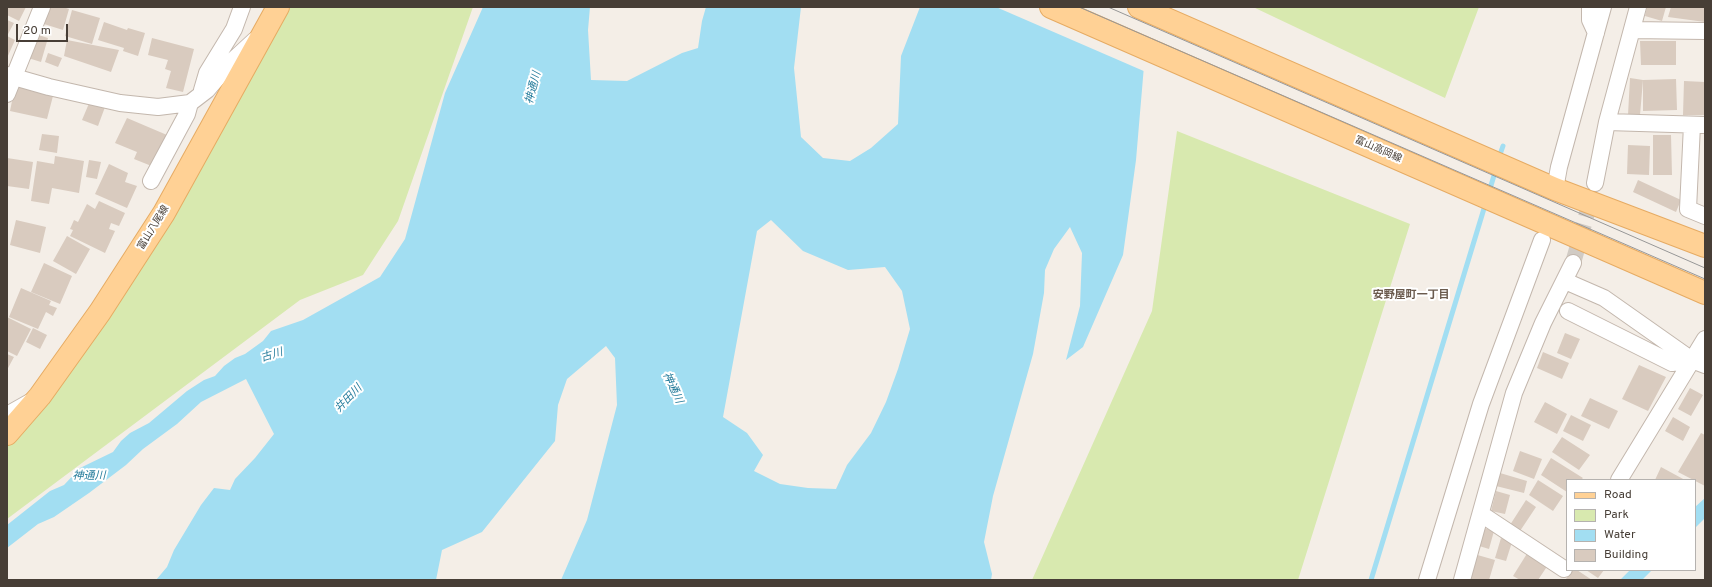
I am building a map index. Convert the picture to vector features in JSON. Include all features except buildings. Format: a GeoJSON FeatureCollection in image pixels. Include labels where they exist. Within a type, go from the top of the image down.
{"type":"FeatureCollection","features":[{"type":"Feature","properties":{"kind":"main road","name":"富山八尾線"},"geometry":{"type":"LineString","coordinates":[[7,434],[40,396],[100,312],[164,213],[278,7]]}},
{"type":"Feature","properties":{"kind":"main road","name":"富山高岡線"},"geometry":{"type":"LineString","coordinates":[[1051,7],[1705,293]]}},
{"type":"Feature","properties":{"kind":"main road"},"geometry":{"type":"LineString","coordinates":[[1139,7],[1551,187],[1705,246]]}},
{"type":"Feature","properties":{"kind":"street"},"geometry":{"type":"LineString","coordinates":[[7,94],[10,76],[42,7]]}},
{"type":"Feature","properties":{"kind":"street"},"geometry":{"type":"LineString","coordinates":[[151,181],[195,100],[207,73],[234,29],[242,7]]}},
{"type":"Feature","properties":{"kind":"street"},"geometry":{"type":"LineString","coordinates":[[1590,7],[1590,20],[1596,35]]}},
{"type":"Feature","properties":{"kind":"street"},"geometry":{"type":"LineString","coordinates":[[1551,187],[1559,167],[1603,7]]}},
{"type":"Feature","properties":{"kind":"street"},"geometry":{"type":"LineString","coordinates":[[1596,183],[1607,122],[1638,7]]}},
{"type":"Feature","properties":{"kind":"street"},"geometry":{"type":"LineString","coordinates":[[10,76],[49,87],[120,102],[158,107],[195,100],[207,90],[230,62],[266,29]]}},
{"type":"Feature","properties":{"kind":"street"},"geometry":{"type":"LineString","coordinates":[[1632,30],[1705,31]]}},
{"type":"Feature","properties":{"kind":"street"},"geometry":{"type":"LineString","coordinates":[[1607,122],[1699,125],[1688,210],[1705,216]]}},
{"type":"Feature","properties":{"kind":"street"},"geometry":{"type":"LineString","coordinates":[[1427,580],[1481,404],[1542,240]]}},
{"type":"Feature","properties":{"kind":"street"},"geometry":{"type":"LineString","coordinates":[[1462,580],[1482,514],[1514,393],[1543,323],[1573,263]]}},
{"type":"Feature","properties":{"kind":"street"},"geometry":{"type":"LineString","coordinates":[[1565,281],[1604,298],[1699,362]]}},
{"type":"Feature","properties":{"kind":"street"},"geometry":{"type":"LineString","coordinates":[[1568,311],[1672,363],[1699,362]]}},
{"type":"Feature","properties":{"kind":"street"},"geometry":{"type":"LineString","coordinates":[[1620,479],[1699,362],[1705,339]]}},
{"type":"Feature","properties":{"kind":"street"},"geometry":{"type":"LineString","coordinates":[[7,415],[40,396]]}},
{"type":"Feature","properties":{"kind":"street"},"geometry":{"type":"LineString","coordinates":[[1482,514],[1563,571]]}},
{"type":"Feature","properties":{"kind":"green space"},"geometry":{"type":"Polygon","coordinates":[[[289,7],[473,7],[398,221],[363,275],[300,300],[7,519],[7,444],[289,7]]]}},
{"type":"Feature","properties":{"kind":"green space"},"geometry":{"type":"Polygon","coordinates":[[[1253,7],[1479,7],[1445,98],[1253,7]]]}},
{"type":"Feature","properties":{"kind":"green space"},"geometry":{"type":"Polygon","coordinates":[[[1177,131],[1410,224],[1298,580],[1032,580],[1152,311],[1177,131]]]}},
{"type":"Feature","properties":{"kind":"water"},"geometry":{"type":"Polygon","coordinates":[[[483,7],[590,7],[588,30],[591,80],[627,81],[682,53],[698,48],[702,21],[706,7],[801,7],[794,68],[801,137],[823,158],[850,161],[871,148],[898,124],[901,56],[920,7],[1149,7],[1136,160],[1123,255],[1083,347],[1066,360],[1080,306],[1082,253],[1070,227],[1054,249],[1045,270],[1044,293],[1033,354],[993,496],[984,542],[992,574],[991,580],[561,580],[587,520],[617,405],[615,358],[606,346],[567,379],[558,405],[555,441],[482,532],[442,550],[436,580],[156,580],[167,567],[174,550],[201,505],[214,488],[230,490],[235,479],[255,458],[274,434],[246,379],[201,402],[177,424],[143,449],[126,465],[89,493],[54,517],[38,524],[7,548],[7,525],[50,491],[64,485],[80,468],[113,452],[121,441],[130,433],[149,423],[187,391],[204,380],[215,376],[224,366],[235,358],[245,354],[263,341],[271,331],[303,320],[380,277],[405,239],[445,93],[483,7]],[[771,220],[757,231],[723,417],[747,433],[763,455],[754,471],[780,484],[808,488],[836,489],[847,465],[871,433],[886,402],[910,329],[902,291],[885,267],[848,270],[803,251],[771,220]]]}},
{"type":"Feature","properties":{"kind":"water"},"geometry":{"type":"Polygon","coordinates":[[[1705,498],[1705,518],[1696,527],[1696,506],[1705,498]]]}},
{"type":"Feature","properties":{"kind":"water"},"geometry":{"type":"Polygon","coordinates":[[[1629,571],[1651,571],[1642,580],[1620,580],[1629,571]]]}},
{"type":"Feature","properties":{"kind":"pier"},"geometry":{"type":"Polygon","coordinates":[[[996,7],[1151,7],[1146,72],[996,7]]]}},
{"type":"Feature","properties":{"kind":"waterway"},"geometry":{"type":"LineString","coordinates":[[1498,160],[1503,146]]}},
{"type":"Feature","properties":{"kind":"waterway"},"geometry":{"type":"LineString","coordinates":[[1489,192],[1496,169]]}},
{"type":"Feature","properties":{"kind":"waterway"},"geometry":{"type":"LineString","coordinates":[[1371,580],[1486,202]]}},
{"type":"Feature","properties":{"kind":"tunnel"},"geometry":{"type":"LineString","coordinates":[[1573,263],[1593,192]]}},
{"type":"Feature","properties":{"kind":"tram line"},"geometry":{"type":"LineString","coordinates":[[1079,7],[1705,279]]}},
{"type":"Feature","properties":{"kind":"tram line"},"geometry":{"type":"LineString","coordinates":[[1108,7],[1705,268]]}},
{"type":"Feature","properties":{"kind":"district","name":"安野屋町一丁目"},"geometry":{"type":"Point","coordinates":[1411,296]}},
{"type":"Feature","properties":{"kind":"water label","name":"神通川"},"geometry":{"type":"Point","coordinates":[534,88]}},
{"type":"Feature","properties":{"kind":"water label","name":"古川"},"geometry":{"type":"Point","coordinates":[272,356]}},
{"type":"Feature","properties":{"kind":"water label","name":"神通川"},"geometry":{"type":"Point","coordinates":[672,388]}},
{"type":"Feature","properties":{"kind":"water label","name":"井田川"},"geometry":{"type":"Point","coordinates":[349,399]}},
{"type":"Feature","properties":{"kind":"water label","name":"神通川"},"geometry":{"type":"Point","coordinates":[89,477]}}]}
